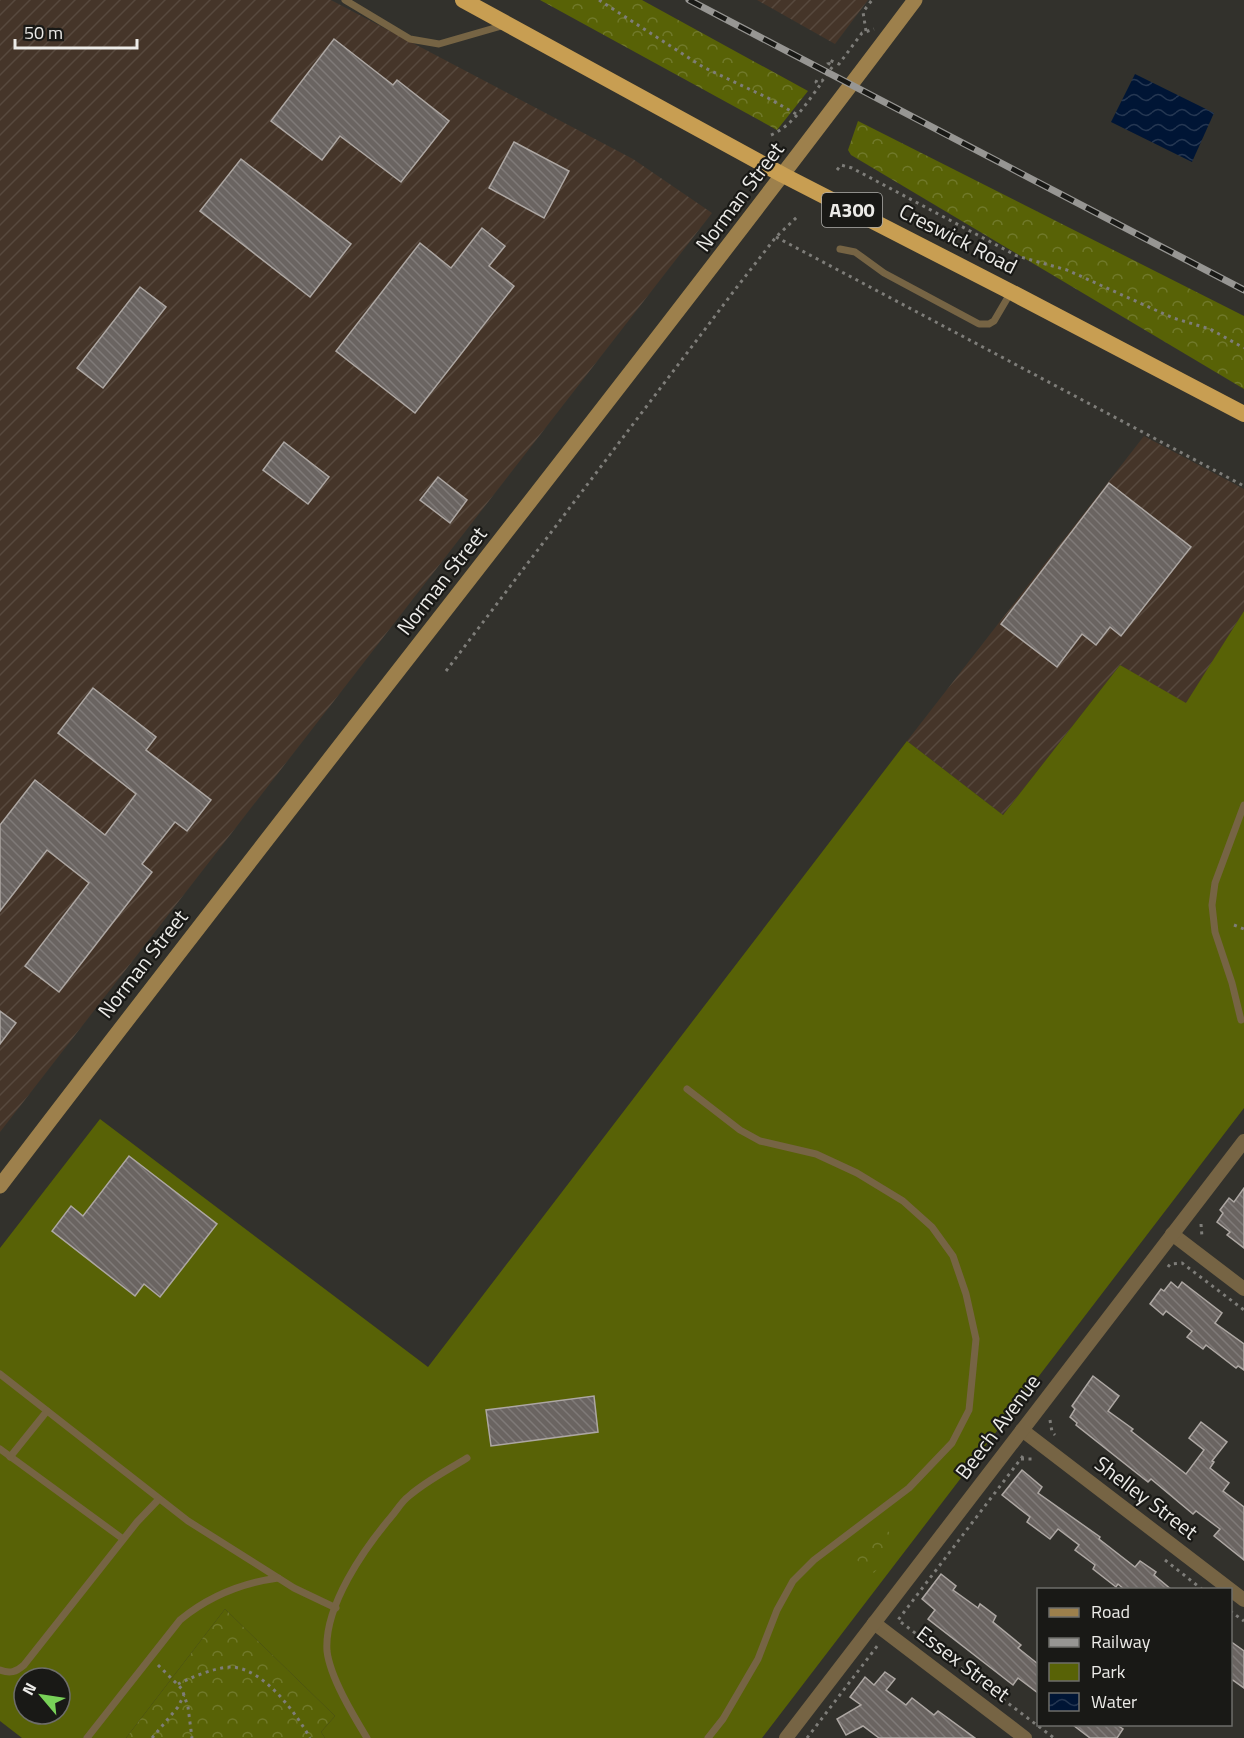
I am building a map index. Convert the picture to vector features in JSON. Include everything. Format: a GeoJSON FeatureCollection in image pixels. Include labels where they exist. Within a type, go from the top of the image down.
{"type":"FeatureCollection","features":[{"type":"Feature","properties":{"kind":"highway","name":"Creswick Road"},"geometry":{"type":"LineString","coordinates":[[463,0],[783,176],[1244,414]]}},
{"type":"Feature","properties":{"kind":"main road","name":"Norman Street"},"geometry":{"type":"LineString","coordinates":[[0,1186],[143,998],[783,176],[915,0]]}},
{"type":"Feature","properties":{"kind":"street","name":"Beech Avenue"},"geometry":{"type":"LineString","coordinates":[[786,1738],[1244,1141]]}},
{"type":"Feature","properties":{"kind":"street"},"geometry":{"type":"LineString","coordinates":[[1172,1234],[1244,1289]]}},
{"type":"Feature","properties":{"kind":"street","name":"Shelley Street"},"geometry":{"type":"LineString","coordinates":[[1022,1430],[1228,1588]]}},
{"type":"Feature","properties":{"kind":"street","name":"Shelley Street"},"geometry":{"type":"LineString","coordinates":[[1232,1591],[1244,1600]]}},
{"type":"Feature","properties":{"kind":"street","name":"Essex Street"},"geometry":{"type":"LineString","coordinates":[[874,1623],[1025,1738]]}},
{"type":"Feature","properties":{"kind":"lane"},"geometry":{"type":"LineString","coordinates":[[345,0],[410,39],[439,44],[507,24]]}},
{"type":"Feature","properties":{"kind":"lane"},"geometry":{"type":"LineString","coordinates":[[840,249],[855,252],[884,273],[979,324],[989,324],[994,321],[1011,292]]}},
{"type":"Feature","properties":{"kind":"lane"},"geometry":{"type":"LineString","coordinates":[[1241,1020],[1232,983],[1215,932],[1212,905],[1217,877],[1244,805]]}},
{"type":"Feature","properties":{"kind":"lane"},"geometry":{"type":"LineString","coordinates":[[687,1089],[740,1130],[760,1141],[816,1154],[856,1173],[903,1201],[932,1227],[953,1256],[966,1294],[976,1339],[969,1410],[952,1443],[909,1488],[814,1560],[793,1581],[777,1610],[758,1659],[723,1719],[708,1738]]}},
{"type":"Feature","properties":{"kind":"lane"},"geometry":{"type":"LineString","coordinates":[[0,1374],[188,1521],[294,1588],[336,1608]]}},
{"type":"Feature","properties":{"kind":"lane"},"geometry":{"type":"LineString","coordinates":[[10,1457],[47,1411]]}},
{"type":"Feature","properties":{"kind":"lane"},"geometry":{"type":"LineString","coordinates":[[0,1449],[123,1539]]}},
{"type":"Feature","properties":{"kind":"lane"},"geometry":{"type":"LineString","coordinates":[[367,1738],[338,1685],[327,1652],[328,1630],[358,1561],[378,1532],[409,1496],[467,1458]]}},
{"type":"Feature","properties":{"kind":"lane"},"geometry":{"type":"LineString","coordinates":[[0,1670],[17,1671],[24,1665],[123,1539],[159,1499]]}},
{"type":"Feature","properties":{"kind":"lane"},"geometry":{"type":"LineString","coordinates":[[87,1738],[180,1620],[197,1606],[238,1587],[278,1578]]}},
{"type":"Feature","properties":{"kind":"path"},"geometry":{"type":"LineString","coordinates":[[599,0],[703,67],[796,114]]}},
{"type":"Feature","properties":{"kind":"path"},"geometry":{"type":"LineString","coordinates":[[866,31],[863,12],[872,0]]}},
{"type":"Feature","properties":{"kind":"path"},"geometry":{"type":"LineString","coordinates":[[771,135],[781,130],[820,86],[816,82],[817,80],[822,81],[832,66],[828,63],[829,60],[839,64],[858,38],[866,31],[880,27]]}},
{"type":"Feature","properties":{"kind":"path"},"geometry":{"type":"LineString","coordinates":[[837,170],[841,165],[852,168],[1017,256],[1067,270],[1173,318],[1210,329],[1244,348]]}},
{"type":"Feature","properties":{"kind":"path"},"geometry":{"type":"LineString","coordinates":[[446,671],[776,237],[798,216]]}},
{"type":"Feature","properties":{"kind":"path"},"geometry":{"type":"LineString","coordinates":[[776,237],[1244,486]]}},
{"type":"Feature","properties":{"kind":"path"},"geometry":{"type":"LineString","coordinates":[[1234,925],[1244,929]]}},
{"type":"Feature","properties":{"kind":"path"},"geometry":{"type":"LineString","coordinates":[[1201,1236],[1200,1225],[1208,1215]]}},
{"type":"Feature","properties":{"kind":"path"},"geometry":{"type":"LineString","coordinates":[[1182,1263],[1244,1310]]}},
{"type":"Feature","properties":{"kind":"path"},"geometry":{"type":"LineString","coordinates":[[1050,1420],[1052,1432],[1061,1439]]}},
{"type":"Feature","properties":{"kind":"path"},"geometry":{"type":"LineString","coordinates":[[1021,1459],[1032,1458],[1041,1465]]}},
{"type":"Feature","properties":{"kind":"path"},"geometry":{"type":"LineString","coordinates":[[1159,1556],[1200,1588]]}},
{"type":"Feature","properties":{"kind":"path"},"geometry":{"type":"LineString","coordinates":[[898,1620],[1037,1725]]}},
{"type":"Feature","properties":{"kind":"path"},"geometry":{"type":"LineString","coordinates":[[807,1738],[878,1645]]}},
{"type":"Feature","properties":{"kind":"path"},"geometry":{"type":"LineString","coordinates":[[151,1658],[178,1684],[184,1695],[189,1707],[192,1738]]}},
{"type":"Feature","properties":{"kind":"path"},"geometry":{"type":"LineString","coordinates":[[178,1684],[209,1672],[231,1667],[245,1671],[259,1677],[271,1687],[286,1703],[310,1738]]}},
{"type":"Feature","properties":{"kind":"path"},"geometry":{"type":"LineString","coordinates":[[152,1738],[178,1707],[184,1695]]}},
{"type":"Feature","properties":{"kind":"path"},"geometry":{"type":"LineString","coordinates":[[1038,1726],[1054,1738]]}},
{"type":"Feature","properties":{"kind":"shaded area"},"geometry":{"type":"Polygon","coordinates":[[[0,0],[331,0],[633,159],[712,213],[0,1132],[0,0]]]}},
{"type":"Feature","properties":{"kind":"shaded area"},"geometry":{"type":"Polygon","coordinates":[[[757,0],[868,0],[835,44],[757,0]]]}},
{"type":"Feature","properties":{"kind":"shaded area"},"geometry":{"type":"Polygon","coordinates":[[[1144,436],[1244,489],[1244,611],[1186,704],[1120,665],[1003,815],[907,741],[1144,436]]]}},
{"type":"Feature","properties":{"kind":"green space"},"geometry":{"type":"Polygon","coordinates":[[[540,0],[642,0],[808,91],[777,130],[540,0]]]}},
{"type":"Feature","properties":{"kind":"green space"},"geometry":{"type":"Polygon","coordinates":[[[858,121],[1244,316],[1244,389],[851,155],[848,150],[858,121]]]}},
{"type":"Feature","properties":{"kind":"green space"},"geometry":{"type":"Polygon","coordinates":[[[1244,611],[1244,1108],[762,1738],[325,1738],[321,1732],[335,1716],[225,1609],[126,1738],[22,1738],[0,1721],[0,1248],[100,1119],[428,1367],[907,741],[1003,815],[1120,665],[1186,703],[1244,611]]]}},
{"type":"Feature","properties":{"kind":"green space"},"geometry":{"type":"Polygon","coordinates":[[[881,1525],[899,1541],[874,1573],[854,1558],[881,1525]]]}},
{"type":"Feature","properties":{"kind":"green space"},"geometry":{"type":"Polygon","coordinates":[[[225,1609],[335,1716],[321,1732],[325,1738],[126,1738],[225,1609]]]}},
{"type":"Feature","properties":{"kind":"water"},"geometry":{"type":"Polygon","coordinates":[[[1135,74],[1214,113],[1192,162],[1111,122],[1135,74]]]}},
{"type":"Feature","properties":{"kind":"building"},"geometry":{"type":"Polygon","coordinates":[[[334,39],[393,85],[397,80],[449,121],[401,182],[340,136],[322,160],[271,121],[334,39]]]}},
{"type":"Feature","properties":{"kind":"building"},"geometry":{"type":"Polygon","coordinates":[[[514,142],[569,171],[544,218],[489,188],[514,142]]]}},
{"type":"Feature","properties":{"kind":"building"},"geometry":{"type":"Polygon","coordinates":[[[241,159],[351,244],[310,297],[200,211],[241,159]]]}},
{"type":"Feature","properties":{"kind":"building"},"geometry":{"type":"Polygon","coordinates":[[[482,228],[505,246],[489,266],[514,286],[415,413],[336,351],[420,243],[451,268],[482,228]]]}},
{"type":"Feature","properties":{"kind":"building"},"geometry":{"type":"Polygon","coordinates":[[[140,287],[166,307],[103,388],[77,368],[140,287]]]}},
{"type":"Feature","properties":{"kind":"building"},"geometry":{"type":"Polygon","coordinates":[[[284,442],[329,477],[308,504],[263,470],[284,442]]]}},
{"type":"Feature","properties":{"kind":"building"},"geometry":{"type":"Polygon","coordinates":[[[438,477],[467,500],[450,523],[420,500],[438,477]]]}},
{"type":"Feature","properties":{"kind":"building"},"geometry":{"type":"Polygon","coordinates":[[[1109,483],[1191,547],[1121,636],[1110,627],[1096,645],[1082,634],[1057,667],[1001,624],[1109,483]]]}},
{"type":"Feature","properties":{"kind":"building"},"geometry":{"type":"Polygon","coordinates":[[[93,688],[156,737],[146,750],[211,800],[187,831],[175,822],[142,864],[152,872],[59,992],[25,966],[89,883],[47,850],[0,911],[0,825],[35,780],[105,835],[136,794],[58,733],[93,688]]]}},
{"type":"Feature","properties":{"kind":"building"},"geometry":{"type":"Polygon","coordinates":[[[0,1011],[16,1023],[0,1044],[0,1011]]]}},
{"type":"Feature","properties":{"kind":"building"},"geometry":{"type":"Polygon","coordinates":[[[129,1156],[217,1224],[160,1297],[144,1284],[135,1296],[52,1231],[71,1206],[83,1216],[129,1156]]]}},
{"type":"Feature","properties":{"kind":"building"},"geometry":{"type":"Polygon","coordinates":[[[1244,1188],[1244,1248],[1227,1235],[1230,1232],[1217,1222],[1223,1213],[1220,1210],[1229,1198],[1234,1202],[1244,1188]]]}},
{"type":"Feature","properties":{"kind":"building"},"geometry":{"type":"Polygon","coordinates":[[[1171,1282],[1178,1288],[1182,1282],[1222,1313],[1215,1323],[1244,1344],[1244,1370],[1238,1366],[1236,1368],[1206,1345],[1203,1349],[1187,1337],[1192,1331],[1166,1311],[1163,1315],[1150,1304],[1161,1289],[1164,1291],[1171,1282]]]}},
{"type":"Feature","properties":{"kind":"building"},"geometry":{"type":"Polygon","coordinates":[[[1093,1376],[1119,1396],[1108,1411],[1186,1474],[1204,1450],[1189,1438],[1201,1422],[1227,1442],[1212,1461],[1214,1462],[1210,1468],[1229,1483],[1223,1491],[1244,1507],[1244,1560],[1214,1536],[1220,1529],[1196,1511],[1193,1514],[1151,1479],[1148,1482],[1076,1425],[1077,1423],[1070,1417],[1075,1409],[1072,1406],[1093,1376]]]}},
{"type":"Feature","properties":{"kind":"building"},"geometry":{"type":"Polygon","coordinates":[[[594,1396],[598,1432],[491,1446],[486,1410],[594,1396]]]}},
{"type":"Feature","properties":{"kind":"building"},"geometry":{"type":"Polygon","coordinates":[[[1022,1470],[1042,1487],[1038,1493],[1100,1537],[1099,1539],[1135,1567],[1140,1561],[1156,1572],[1154,1575],[1170,1588],[1123,1588],[1118,1584],[1116,1587],[1093,1569],[1095,1565],[1075,1550],[1079,1545],[1058,1529],[1050,1539],[1027,1522],[1030,1517],[1002,1495],[1022,1470]]]}},
{"type":"Feature","properties":{"kind":"building"},"geometry":{"type":"Polygon","coordinates":[[[941,1574],[956,1586],[953,1590],[978,1608],[980,1604],[996,1616],[993,1622],[1021,1645],[1018,1648],[1037,1663],[1037,1692],[1018,1678],[1013,1685],[928,1619],[935,1610],[922,1599],[941,1574]]]}},
{"type":"Feature","properties":{"kind":"building"},"geometry":{"type":"Polygon","coordinates":[[[1232,1642],[1244,1651],[1244,1688],[1232,1679],[1232,1642]]]}},
{"type":"Feature","properties":{"kind":"building"},"geometry":{"type":"Polygon","coordinates":[[[885,1672],[895,1679],[886,1690],[906,1705],[912,1698],[934,1715],[938,1711],[975,1738],[879,1738],[863,1726],[846,1735],[837,1719],[861,1705],[850,1697],[865,1677],[874,1685],[885,1672]]]}},
{"type":"Feature","properties":{"kind":"building"},"geometry":{"type":"Polygon","coordinates":[[[1074,1726],[1118,1726],[1123,1729],[1117,1738],[1090,1738],[1074,1726]]]}},
{"type":"Feature","properties":{"kind":"railway"},"geometry":{"type":"LineString","coordinates":[[689,0],[1244,290]]}}]}
